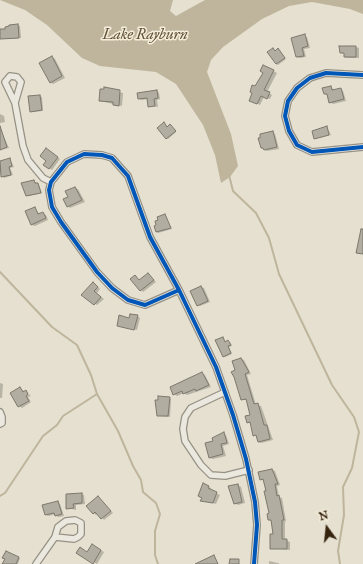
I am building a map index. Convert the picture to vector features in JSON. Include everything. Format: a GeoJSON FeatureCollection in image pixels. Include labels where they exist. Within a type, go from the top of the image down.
{"type":"FeatureCollection","features":[{"type":"Feature","properties":{"kind":"street"},"geometry":{"type":"LineString","coordinates":[[363,75],[326,73],[310,78],[298,88],[288,101],[285,116],[289,131],[298,145],[312,152],[327,152],[363,147]]}},
{"type":"Feature","properties":{"kind":"street"},"geometry":{"type":"LineString","coordinates":[[15,103],[23,146],[28,160],[43,178],[51,182]]}},
{"type":"Feature","properties":{"kind":"street"},"geometry":{"type":"LineString","coordinates":[[179,290],[145,305],[128,300],[112,288],[83,254],[52,207],[49,190],[51,182],[67,162],[84,154],[102,155],[112,158],[128,176],[150,237],[179,290],[216,366],[240,437],[249,470],[257,525],[254,564]]}},
{"type":"Feature","properties":{"kind":"street"},"geometry":{"type":"LineString","coordinates":[[225,392],[191,408],[185,417],[183,429],[185,442],[200,465],[211,475],[225,476],[249,470]]}},
{"type":"Feature","properties":{"kind":"street"},"geometry":{"type":"LineString","coordinates":[[0,412],[2,423],[0,424]]}},
{"type":"Feature","properties":{"kind":"street"},"geometry":{"type":"LineString","coordinates":[[36,564],[55,537],[58,527],[66,521],[75,520],[81,523],[82,534],[78,537],[74,539],[55,537]]}},
{"type":"Feature","properties":{"kind":"water","name":"Lake Rayburn"},"geometry":{"type":"Polygon","coordinates":[[[0,0],[173,0],[170,11],[176,16],[205,0],[363,0],[363,14],[350,9],[312,2],[289,6],[262,19],[223,47],[211,60],[207,72],[231,134],[238,166],[230,177],[221,183],[215,155],[203,125],[176,84],[156,72],[100,66],[82,58],[47,25],[25,10],[0,0]]]}},
{"type":"Feature","properties":{"kind":"building"},"geometry":{"type":"Polygon","coordinates":[[[18,24],[19,38],[0,39],[0,29],[5,29],[5,27],[9,25],[18,24]]]}},
{"type":"Feature","properties":{"kind":"building"},"geometry":{"type":"Polygon","coordinates":[[[305,34],[308,46],[302,48],[304,56],[296,57],[291,38],[305,34]]]}},
{"type":"Feature","properties":{"kind":"building"},"geometry":{"type":"Polygon","coordinates":[[[339,46],[356,46],[356,57],[344,57],[344,53],[340,53],[339,46]]]}},
{"type":"Feature","properties":{"kind":"building"},"geometry":{"type":"Polygon","coordinates":[[[273,48],[275,51],[278,48],[285,58],[276,64],[267,52],[273,48]]]}},
{"type":"Feature","properties":{"kind":"building"},"geometry":{"type":"Polygon","coordinates":[[[52,56],[62,76],[50,83],[39,63],[52,56]]]}},
{"type":"Feature","properties":{"kind":"building"},"geometry":{"type":"Polygon","coordinates":[[[263,65],[274,70],[264,90],[270,92],[267,99],[261,96],[257,104],[249,101],[252,93],[250,92],[252,85],[255,86],[263,73],[260,71],[263,65]]]}},
{"type":"Feature","properties":{"kind":"building"},"geometry":{"type":"Polygon","coordinates":[[[331,86],[332,90],[341,88],[344,99],[329,103],[327,94],[324,94],[322,88],[331,86]]]}},
{"type":"Feature","properties":{"kind":"building"},"geometry":{"type":"Polygon","coordinates":[[[104,87],[120,90],[119,106],[113,105],[113,102],[99,101],[100,89],[104,89],[104,87]]]}},
{"type":"Feature","properties":{"kind":"building"},"geometry":{"type":"Polygon","coordinates":[[[157,90],[158,98],[154,99],[155,106],[148,107],[147,98],[138,99],[137,93],[157,90]]]}},
{"type":"Feature","properties":{"kind":"building"},"geometry":{"type":"Polygon","coordinates":[[[40,95],[42,110],[30,112],[28,96],[40,95]]]}},
{"type":"Feature","properties":{"kind":"building"},"geometry":{"type":"Polygon","coordinates":[[[164,122],[167,127],[170,124],[176,131],[166,139],[157,128],[164,122]]]}},
{"type":"Feature","properties":{"kind":"building"},"geometry":{"type":"Polygon","coordinates":[[[0,126],[7,147],[0,150],[0,126]]]}},
{"type":"Feature","properties":{"kind":"building"},"geometry":{"type":"Polygon","coordinates":[[[327,126],[329,135],[314,139],[312,131],[327,126]]]}},
{"type":"Feature","properties":{"kind":"building"},"geometry":{"type":"Polygon","coordinates":[[[273,131],[277,147],[264,150],[261,148],[258,138],[260,138],[260,134],[273,131]]]}},
{"type":"Feature","properties":{"kind":"building"},"geometry":{"type":"Polygon","coordinates":[[[46,148],[58,157],[49,169],[43,165],[46,161],[40,156],[46,148]]]}},
{"type":"Feature","properties":{"kind":"building"},"geometry":{"type":"Polygon","coordinates":[[[10,158],[12,166],[9,167],[11,175],[1,177],[0,161],[10,158]]]}},
{"type":"Feature","properties":{"kind":"building"},"geometry":{"type":"Polygon","coordinates":[[[34,180],[35,183],[38,183],[41,193],[26,196],[21,183],[34,180]]]}},
{"type":"Feature","properties":{"kind":"building"},"geometry":{"type":"Polygon","coordinates":[[[75,187],[82,200],[67,207],[63,199],[68,197],[65,191],[75,187]]]}},
{"type":"Feature","properties":{"kind":"building"},"geometry":{"type":"Polygon","coordinates":[[[35,207],[38,214],[43,212],[46,218],[31,225],[25,211],[35,207]]]}},
{"type":"Feature","properties":{"kind":"building"},"geometry":{"type":"Polygon","coordinates":[[[165,214],[171,228],[156,232],[154,226],[156,225],[155,221],[158,220],[157,217],[165,214]]]}},
{"type":"Feature","properties":{"kind":"building"},"geometry":{"type":"Polygon","coordinates":[[[361,229],[363,229],[363,254],[356,253],[361,229]]]}},
{"type":"Feature","properties":{"kind":"building"},"geometry":{"type":"Polygon","coordinates":[[[148,273],[154,280],[140,291],[130,279],[135,275],[139,280],[148,273]]]}},
{"type":"Feature","properties":{"kind":"building"},"geometry":{"type":"Polygon","coordinates":[[[93,282],[98,287],[94,291],[101,297],[94,305],[81,295],[93,282]]]}},
{"type":"Feature","properties":{"kind":"building"},"geometry":{"type":"Polygon","coordinates":[[[201,286],[208,301],[197,306],[190,291],[201,286]]]}},
{"type":"Feature","properties":{"kind":"building"},"geometry":{"type":"Polygon","coordinates":[[[130,314],[138,315],[134,330],[117,326],[119,315],[129,318],[130,314]]]}},
{"type":"Feature","properties":{"kind":"building"},"geometry":{"type":"Polygon","coordinates":[[[223,337],[225,342],[228,340],[231,345],[228,346],[231,353],[223,357],[215,340],[223,337]]]}},
{"type":"Feature","properties":{"kind":"building"},"geometry":{"type":"Polygon","coordinates":[[[241,358],[249,372],[245,374],[254,404],[258,403],[264,425],[267,425],[270,439],[258,442],[256,435],[253,436],[250,422],[247,423],[245,416],[250,415],[246,399],[241,400],[231,372],[235,370],[232,361],[241,358]]]}},
{"type":"Feature","properties":{"kind":"building"},"geometry":{"type":"Polygon","coordinates":[[[202,372],[209,385],[196,391],[195,389],[183,394],[182,391],[173,395],[170,387],[202,372]]]}},
{"type":"Feature","properties":{"kind":"building"},"geometry":{"type":"Polygon","coordinates":[[[20,387],[23,392],[26,390],[28,394],[26,396],[29,401],[18,407],[10,393],[20,387]]]}},
{"type":"Feature","properties":{"kind":"building"},"geometry":{"type":"Polygon","coordinates":[[[158,396],[170,397],[168,416],[157,416],[155,400],[158,400],[158,396]]]}},
{"type":"Feature","properties":{"kind":"building"},"geometry":{"type":"Polygon","coordinates":[[[224,432],[227,443],[221,444],[223,454],[209,458],[205,443],[213,441],[212,438],[224,432]]]}},
{"type":"Feature","properties":{"kind":"building"},"geometry":{"type":"Polygon","coordinates":[[[272,469],[278,484],[275,484],[277,496],[279,495],[284,520],[282,520],[282,539],[287,539],[287,549],[270,549],[270,534],[273,534],[271,520],[268,520],[267,514],[269,513],[263,479],[260,480],[258,472],[272,469]]]}},
{"type":"Feature","properties":{"kind":"building"},"geometry":{"type":"Polygon","coordinates":[[[203,483],[209,486],[208,488],[217,492],[213,503],[200,501],[202,498],[198,496],[203,483]]]}},
{"type":"Feature","properties":{"kind":"building"},"geometry":{"type":"Polygon","coordinates":[[[238,484],[242,502],[234,504],[228,486],[238,484]]]}},
{"type":"Feature","properties":{"kind":"building"},"geometry":{"type":"Polygon","coordinates":[[[82,493],[82,503],[73,504],[74,508],[66,509],[66,494],[82,493]]]}},
{"type":"Feature","properties":{"kind":"building"},"geometry":{"type":"Polygon","coordinates":[[[98,496],[111,511],[101,519],[95,512],[93,514],[86,506],[98,496]]]}},
{"type":"Feature","properties":{"kind":"building"},"geometry":{"type":"Polygon","coordinates":[[[58,501],[62,514],[55,516],[54,513],[45,515],[42,505],[58,501]]]}},
{"type":"Feature","properties":{"kind":"building"},"geometry":{"type":"Polygon","coordinates":[[[92,544],[101,550],[93,564],[76,553],[80,547],[87,552],[92,544]]]}},
{"type":"Feature","properties":{"kind":"building"},"geometry":{"type":"Polygon","coordinates":[[[6,551],[19,557],[16,564],[2,564],[5,559],[2,558],[6,551]]]}},
{"type":"Feature","properties":{"kind":"building"},"geometry":{"type":"Polygon","coordinates":[[[214,555],[218,564],[195,564],[214,555]]]}},
{"type":"Feature","properties":{"kind":"building"},"geometry":{"type":"Polygon","coordinates":[[[230,559],[239,559],[239,564],[229,564],[230,559]]]}},
{"type":"Feature","properties":{"kind":"waterway"},"geometry":{"type":"LineString","coordinates":[[229,175],[233,191],[256,213],[269,238],[279,274],[332,385],[354,417],[359,432],[352,468],[343,487],[344,515],[338,551],[340,564]]}},
{"type":"Feature","properties":{"kind":"waterway"},"geometry":{"type":"LineString","coordinates":[[0,272],[52,327],[77,345],[91,375],[97,394],[118,431],[133,466],[141,480],[143,492],[156,503],[160,514],[155,531],[155,555],[158,564]]}},
{"type":"Feature","properties":{"kind":"waterway"},"geometry":{"type":"LineString","coordinates":[[0,496],[5,493],[43,436],[57,425],[63,416],[97,394]]}},
{"type":"Feature","properties":{"kind":"cycle path"},"geometry":{"type":"LineString","coordinates":[[363,75],[326,73],[310,78],[297,88],[288,101],[285,116],[289,131],[297,145],[312,152],[363,147]]}},
{"type":"Feature","properties":{"kind":"cycle path"},"geometry":{"type":"LineString","coordinates":[[179,290],[145,305],[128,300],[112,288],[97,272],[52,207],[49,190],[51,182],[67,162],[84,154],[102,155],[112,158],[128,176],[150,237],[179,290],[216,367],[233,415],[246,459],[255,502],[257,525],[254,564]]}}]}
